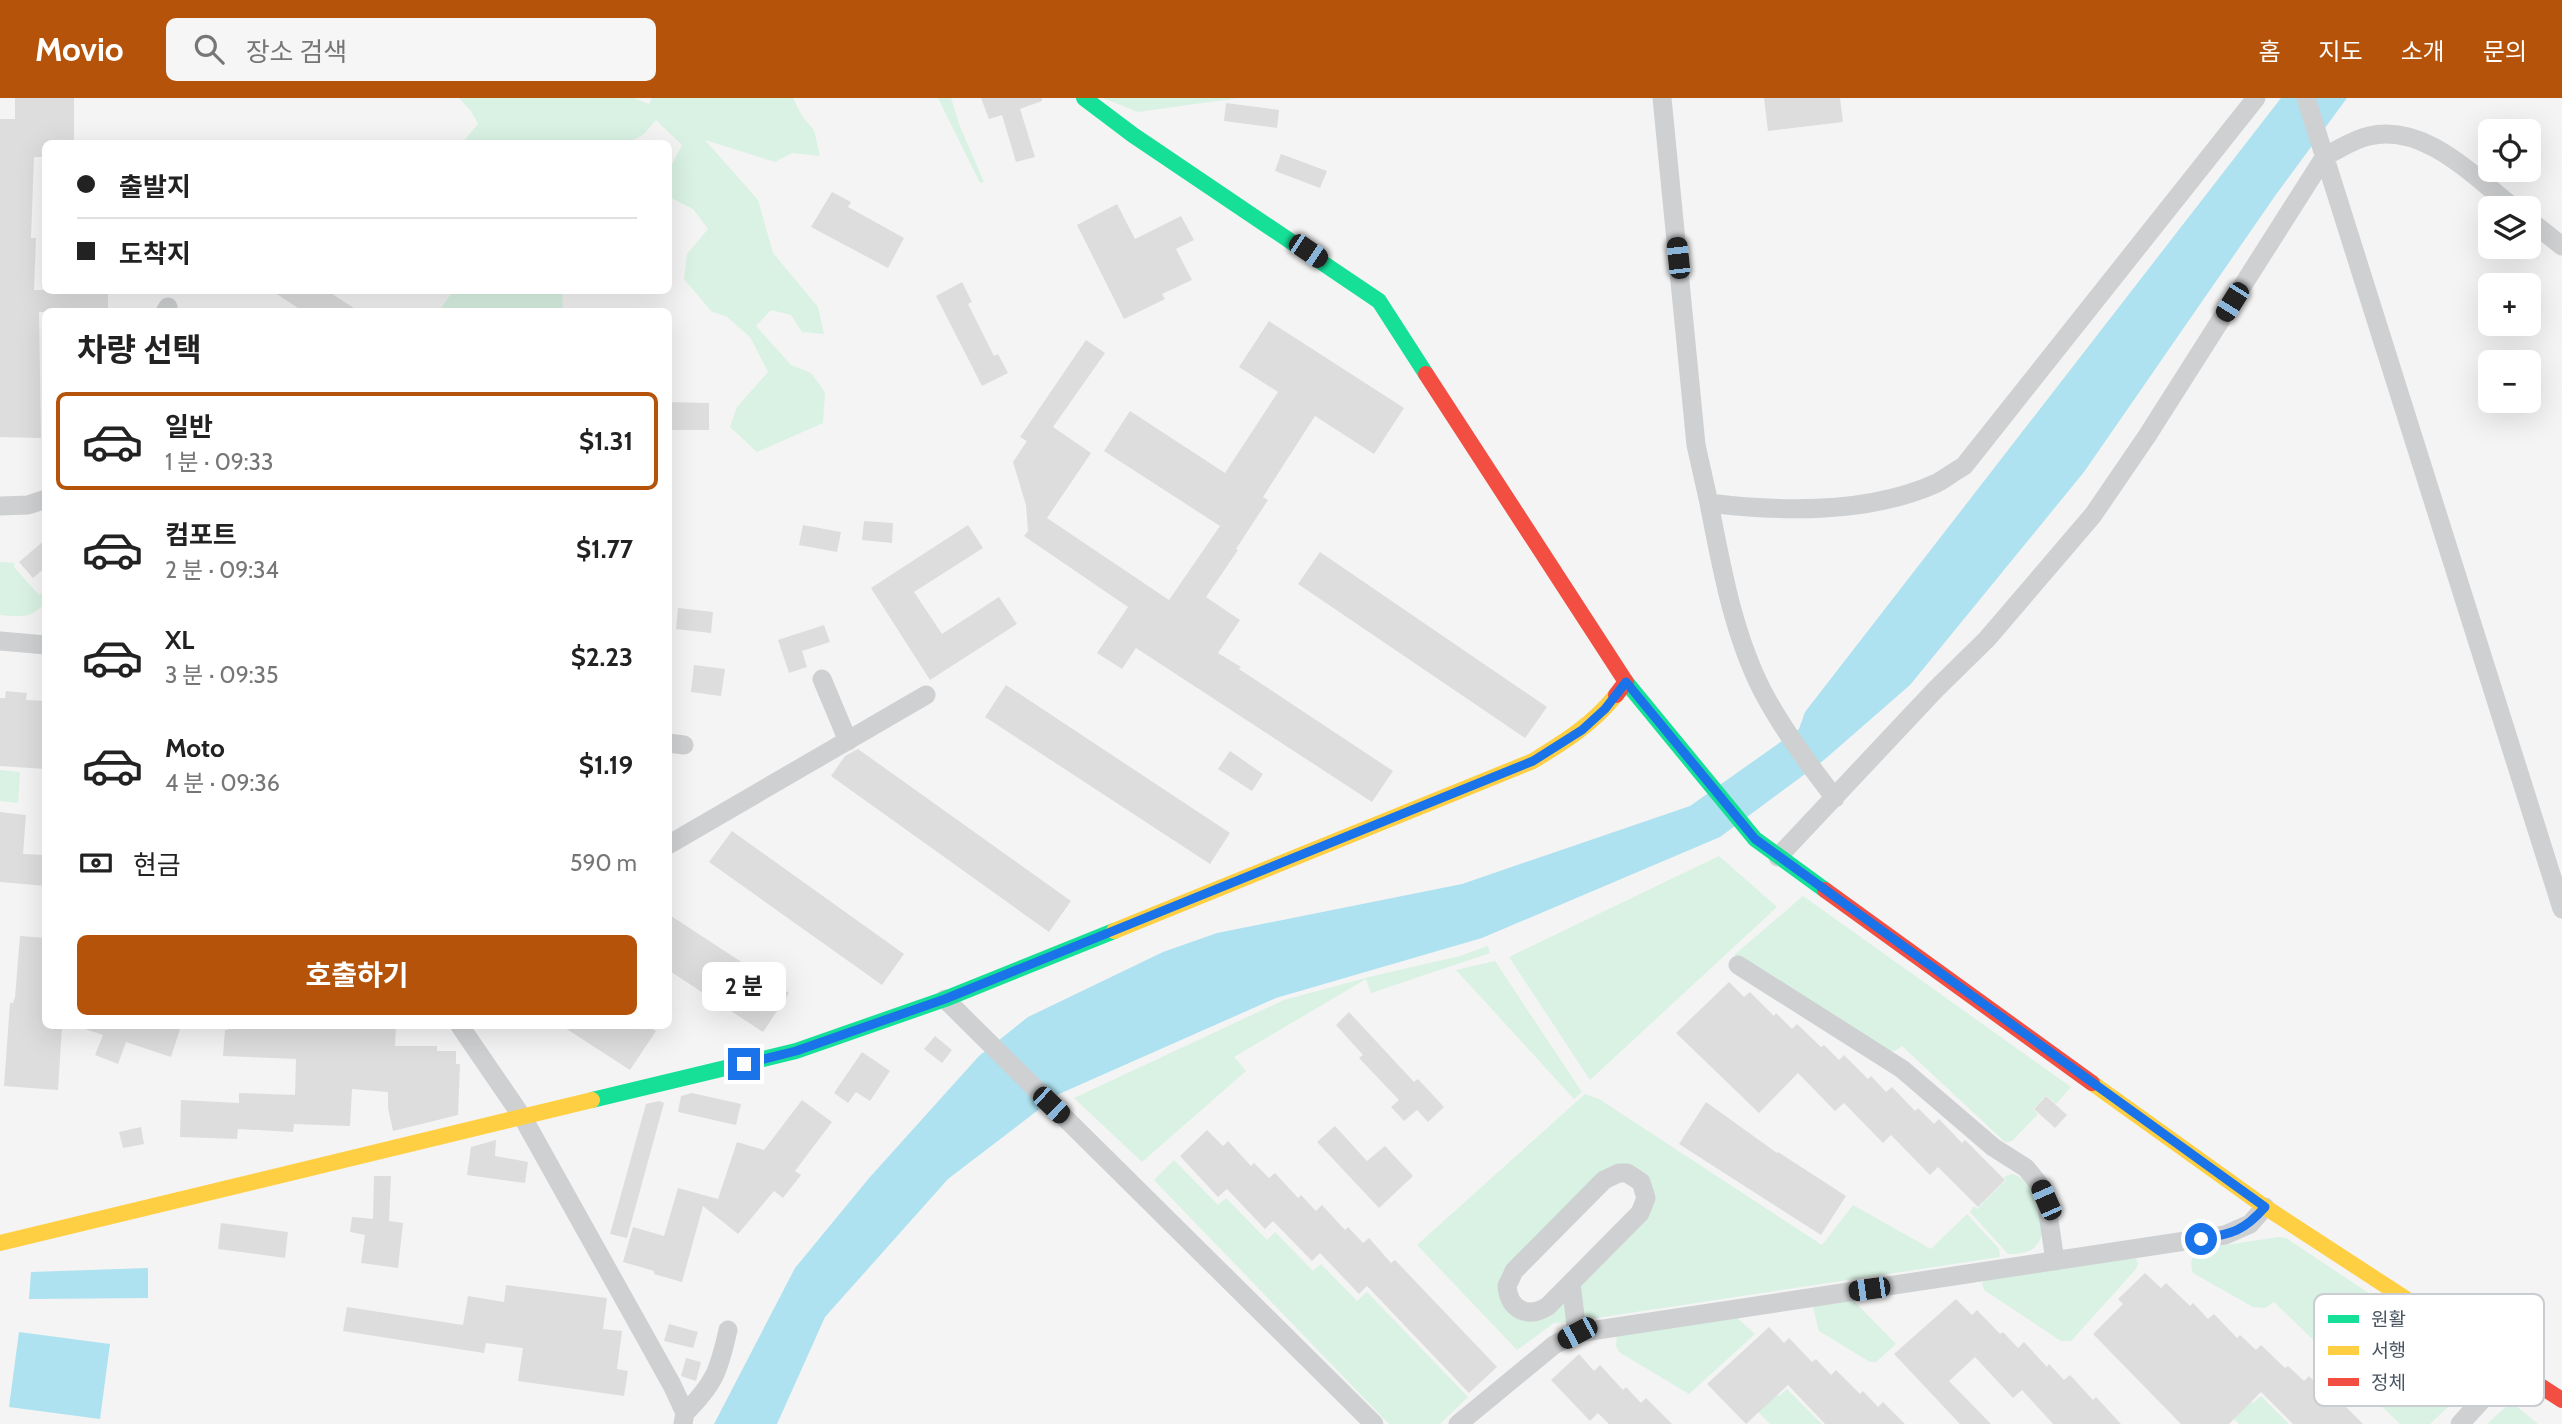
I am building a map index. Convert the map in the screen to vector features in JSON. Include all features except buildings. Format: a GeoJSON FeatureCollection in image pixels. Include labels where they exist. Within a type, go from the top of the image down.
{"type":"FeatureCollection","features":[{"type":"Feature","properties":{"kind":"street"},"geometry":{"type":"LineString","coordinates":[[1084,98],[1133,135],[1379,301],[1626,682],[1755,839],[2265,1207],[2399,1294]]}},
{"type":"Feature","properties":{"kind":"street"},"geometry":{"type":"LineString","coordinates":[[1662,98],[1696,444],[1720,561],[1745,648],[1762,691],[1815,774],[1835,798]]}},
{"type":"Feature","properties":{"kind":"street"},"geometry":{"type":"LineString","coordinates":[[1709,503],[1759,509],[1824,508],[1899,497],[1938,482],[1964,466],[2256,98]]}},
{"type":"Feature","properties":{"kind":"street"},"geometry":{"type":"LineString","coordinates":[[2306,98],[2562,909]]}},
{"type":"Feature","properties":{"kind":"street"},"geometry":{"type":"LineString","coordinates":[[1779,857],[1927,698],[1987,639],[2093,515],[2147,436],[2323,148],[2368,136],[2404,134],[2431,144],[2498,196]]}},
{"type":"Feature","properties":{"kind":"street"},"geometry":{"type":"LineString","coordinates":[[2541,229],[2562,246]]}},
{"type":"Feature","properties":{"kind":"street"},"geometry":{"type":"LineString","coordinates":[[0,506],[28,505],[42,500]]}},
{"type":"Feature","properties":{"kind":"street"},"geometry":{"type":"LineString","coordinates":[[0,641],[37,644]]}},
{"type":"Feature","properties":{"kind":"street"},"geometry":{"type":"LineString","coordinates":[[822,679],[848,741]]}},
{"type":"Feature","properties":{"kind":"street"},"geometry":{"type":"LineString","coordinates":[[0,1243],[796,1051],[945,999],[1533,761],[1582,730],[1605,709],[1626,682]]}},
{"type":"Feature","properties":{"kind":"street"},"geometry":{"type":"LineString","coordinates":[[672,843],[926,695]]}},
{"type":"Feature","properties":{"kind":"street"},"geometry":{"type":"LineString","coordinates":[[1738,965],[1902,1069],[1993,1147],[2026,1168],[2039,1184],[2046,1200],[2055,1261]]}},
{"type":"Feature","properties":{"kind":"street"},"geometry":{"type":"LineString","coordinates":[[945,999],[1374,1424]]}},
{"type":"Feature","properties":{"kind":"street"},"geometry":{"type":"LineString","coordinates":[[462,1029],[523,1118],[672,1385],[684,1418],[706,1392],[719,1371],[728,1330]]}},
{"type":"Feature","properties":{"kind":"street"},"geometry":{"type":"LineString","coordinates":[[1619,1173],[1635,1176],[1645,1189],[1644,1206],[1571,1283],[1548,1306],[1533,1312],[1517,1308],[1508,1295],[1507,1286],[1514,1271],[1604,1180],[1619,1173]]}},
{"type":"Feature","properties":{"kind":"street"},"geometry":{"type":"LineString","coordinates":[[1458,1424],[1554,1345],[1577,1333],[2225,1235],[2250,1224],[2265,1207]]}},
{"type":"Feature","properties":{"kind":"street"},"geometry":{"type":"LineString","coordinates":[[1571,1283],[1577,1333]]}},
{"type":"Feature","properties":{"kind":"street"},"geometry":{"type":"LineString","coordinates":[[2544,1388],[2562,1400]]}},
{"type":"Feature","properties":{"kind":"street"},"geometry":{"type":"LineString","coordinates":[[2460,1424],[2476,1406]]}},
{"type":"Feature","properties":{"kind":"green space"},"geometry":{"type":"Polygon","coordinates":[[[459,98],[634,98],[649,104],[652,98],[793,98],[802,116],[814,130],[820,156],[792,153],[775,162],[705,140],[758,200],[773,253],[818,307],[824,334],[802,332],[791,315],[771,310],[756,326],[791,365],[811,373],[825,392],[823,423],[757,452],[730,427],[737,407],[768,372],[750,337],[726,316],[712,312],[684,279],[687,254],[708,229],[693,209],[672,198],[672,164],[682,145],[656,120],[644,134],[633,140],[465,140],[478,124],[459,98]]]}},
{"type":"Feature","properties":{"kind":"green space"},"geometry":{"type":"Polygon","coordinates":[[[938,98],[951,98],[984,182],[980,183],[938,98]]]}},
{"type":"Feature","properties":{"kind":"green space"},"geometry":{"type":"Polygon","coordinates":[[[1103,98],[1239,98],[1138,112],[1103,98]]]}},
{"type":"Feature","properties":{"kind":"green space"},"geometry":{"type":"Polygon","coordinates":[[[451,294],[562,294],[563,308],[441,308],[451,294]]]}},
{"type":"Feature","properties":{"kind":"green space"},"geometry":{"type":"Polygon","coordinates":[[[0,562],[15,563],[14,567],[39,595],[42,592],[42,606],[24,616],[0,615],[0,562]]]}},
{"type":"Feature","properties":{"kind":"green space"},"geometry":{"type":"Polygon","coordinates":[[[0,770],[20,772],[18,803],[0,801],[0,770]]]}},
{"type":"Feature","properties":{"kind":"green space"},"geometry":{"type":"Polygon","coordinates":[[[1719,856],[1777,907],[1590,1080],[1509,957],[1719,856]]]}},
{"type":"Feature","properties":{"kind":"green space"},"geometry":{"type":"Polygon","coordinates":[[[1803,896],[2071,1087],[2056,1104],[2046,1095],[2033,1109],[2038,1114],[2012,1141],[2005,1142],[1902,1046],[1895,1051],[1881,1050],[1734,955],[1803,896]]]}},
{"type":"Feature","properties":{"kind":"green space"},"geometry":{"type":"Polygon","coordinates":[[[1488,946],[1490,953],[1371,993],[1366,979],[1234,1057],[1246,1071],[1142,1162],[1074,1098],[1284,1000],[1373,976],[1460,956],[1488,946]]]}},
{"type":"Feature","properties":{"kind":"green space"},"geometry":{"type":"Polygon","coordinates":[[[1495,961],[1582,1092],[1574,1099],[1456,970],[1495,961]]]}},
{"type":"Feature","properties":{"kind":"green space"},"geometry":{"type":"Polygon","coordinates":[[[1585,1094],[1599,1099],[1822,1245],[1853,1205],[1931,1249],[1967,1214],[1999,1249],[2000,1257],[1583,1320],[1579,1285],[1652,1203],[1616,1165],[1598,1174],[1503,1271],[1500,1281],[1508,1309],[1565,1299],[1568,1322],[1554,1323],[1517,1350],[1417,1245],[1585,1094]]]}},
{"type":"Feature","properties":{"kind":"green space"},"geometry":{"type":"Polygon","coordinates":[[[1174,1160],[1218,1205],[1226,1198],[1267,1240],[1275,1232],[1313,1271],[1321,1264],[1357,1301],[1367,1292],[1468,1397],[1440,1424],[1389,1424],[1154,1180],[1174,1160]]]}},
{"type":"Feature","properties":{"kind":"green space"},"geometry":{"type":"Polygon","coordinates":[[[2012,1174],[2020,1177],[2033,1193],[2038,1203],[2042,1225],[2038,1243],[2032,1249],[2008,1254],[1970,1212],[1974,1206],[1977,1209],[2006,1180],[2004,1177],[2012,1174]]]}},
{"type":"Feature","properties":{"kind":"green space"},"geometry":{"type":"Polygon","coordinates":[[[2286,1238],[2370,1294],[2314,1294],[2314,1341],[2274,1302],[2265,1308],[2253,1307],[2193,1273],[2192,1260],[2199,1249],[2286,1238]]]}},
{"type":"Feature","properties":{"kind":"green space"},"geometry":{"type":"Polygon","coordinates":[[[2136,1258],[2136,1269],[2071,1341],[2061,1341],[1984,1290],[1982,1283],[1987,1278],[2136,1258]]]}},
{"type":"Feature","properties":{"kind":"green space"},"geometry":{"type":"Polygon","coordinates":[[[1852,1299],[1896,1344],[1876,1362],[1870,1362],[1819,1331],[1812,1304],[1852,1299]]]}},
{"type":"Feature","properties":{"kind":"green space"},"geometry":{"type":"Polygon","coordinates":[[[1735,1316],[1755,1334],[1689,1394],[1619,1352],[1616,1346],[1617,1334],[1735,1316]]]}},
{"type":"Feature","properties":{"kind":"green space"},"geometry":{"type":"Polygon","coordinates":[[[2158,1341],[2214,1364],[2253,1403],[2261,1396],[2289,1424],[2239,1424],[2158,1341]]]}},
{"type":"Feature","properties":{"kind":"green space"},"geometry":{"type":"Polygon","coordinates":[[[1745,1361],[1779,1396],[1787,1389],[1822,1424],[1770,1424],[1726,1379],[1745,1361]]]}},
{"type":"Feature","properties":{"kind":"green space"},"geometry":{"type":"Polygon","coordinates":[[[2381,1406],[2449,1406],[2430,1424],[2400,1424],[2381,1406]]]}},
{"type":"Feature","properties":{"kind":"green space"},"geometry":{"type":"Polygon","coordinates":[[[2507,1406],[2516,1406],[2538,1424],[2487,1424],[2507,1406]]]}},
{"type":"Feature","properties":{"kind":"water"},"geometry":{"type":"Polygon","coordinates":[[[2281,98],[2347,98],[2275,196],[2084,472],[1910,685],[1824,760],[1720,837],[1482,938],[1276,998],[1059,1094],[948,1179],[825,1317],[777,1424],[714,1424],[795,1268],[870,1177],[979,1056],[1028,1017],[1163,952],[1217,933],[1462,884],[1690,806],[1799,729],[1805,712],[2281,98]]]}},
{"type":"Feature","properties":{"kind":"water"},"geometry":{"type":"Polygon","coordinates":[[[148,1268],[148,1298],[29,1299],[31,1272],[148,1268]]]}},
{"type":"Feature","properties":{"kind":"water"},"geometry":{"type":"Polygon","coordinates":[[[19,1332],[110,1344],[100,1419],[9,1407],[19,1332]]]}},
{"type":"Feature","properties":{"kind":"traffic: fast"},"geometry":{"type":"LineString","coordinates":[[1084,98],[1133,135],[1379,301],[1426,374]]}},
{"type":"Feature","properties":{"kind":"traffic: fast"},"geometry":{"type":"LineString","coordinates":[[1626,682],[1755,839],[1825,890]]}},
{"type":"Feature","properties":{"kind":"traffic: fast"},"geometry":{"type":"LineString","coordinates":[[592,1100],[796,1051],[945,999],[1114,931]]}},
{"type":"Feature","properties":{"kind":"traffic: slow"},"geometry":{"type":"LineString","coordinates":[[1114,931],[1533,761],[1588,724],[1616,695]]}},
{"type":"Feature","properties":{"kind":"traffic: slow"},"geometry":{"type":"LineString","coordinates":[[2092,1083],[2265,1207],[2398,1294]]}},
{"type":"Feature","properties":{"kind":"traffic: slow"},"geometry":{"type":"LineString","coordinates":[[0,1243],[592,1100]]}},
{"type":"Feature","properties":{"kind":"traffic: jam"},"geometry":{"type":"LineString","coordinates":[[1426,374],[1626,682],[1616,695]]}},
{"type":"Feature","properties":{"kind":"traffic: jam"},"geometry":{"type":"LineString","coordinates":[[1825,890],[2092,1083]]}},
{"type":"Feature","properties":{"kind":"traffic: jam"},"geometry":{"type":"LineString","coordinates":[[2544,1388],[2562,1400]]}},
{"type":"Feature","properties":{"kind":"route"},"geometry":{"type":"LineString","coordinates":[[744,1064],[796,1051],[945,999],[1533,761],[1582,730],[1605,709],[1626,682],[1755,839],[2265,1207],[2250,1224],[2225,1235],[2201,1239]]}}]}
